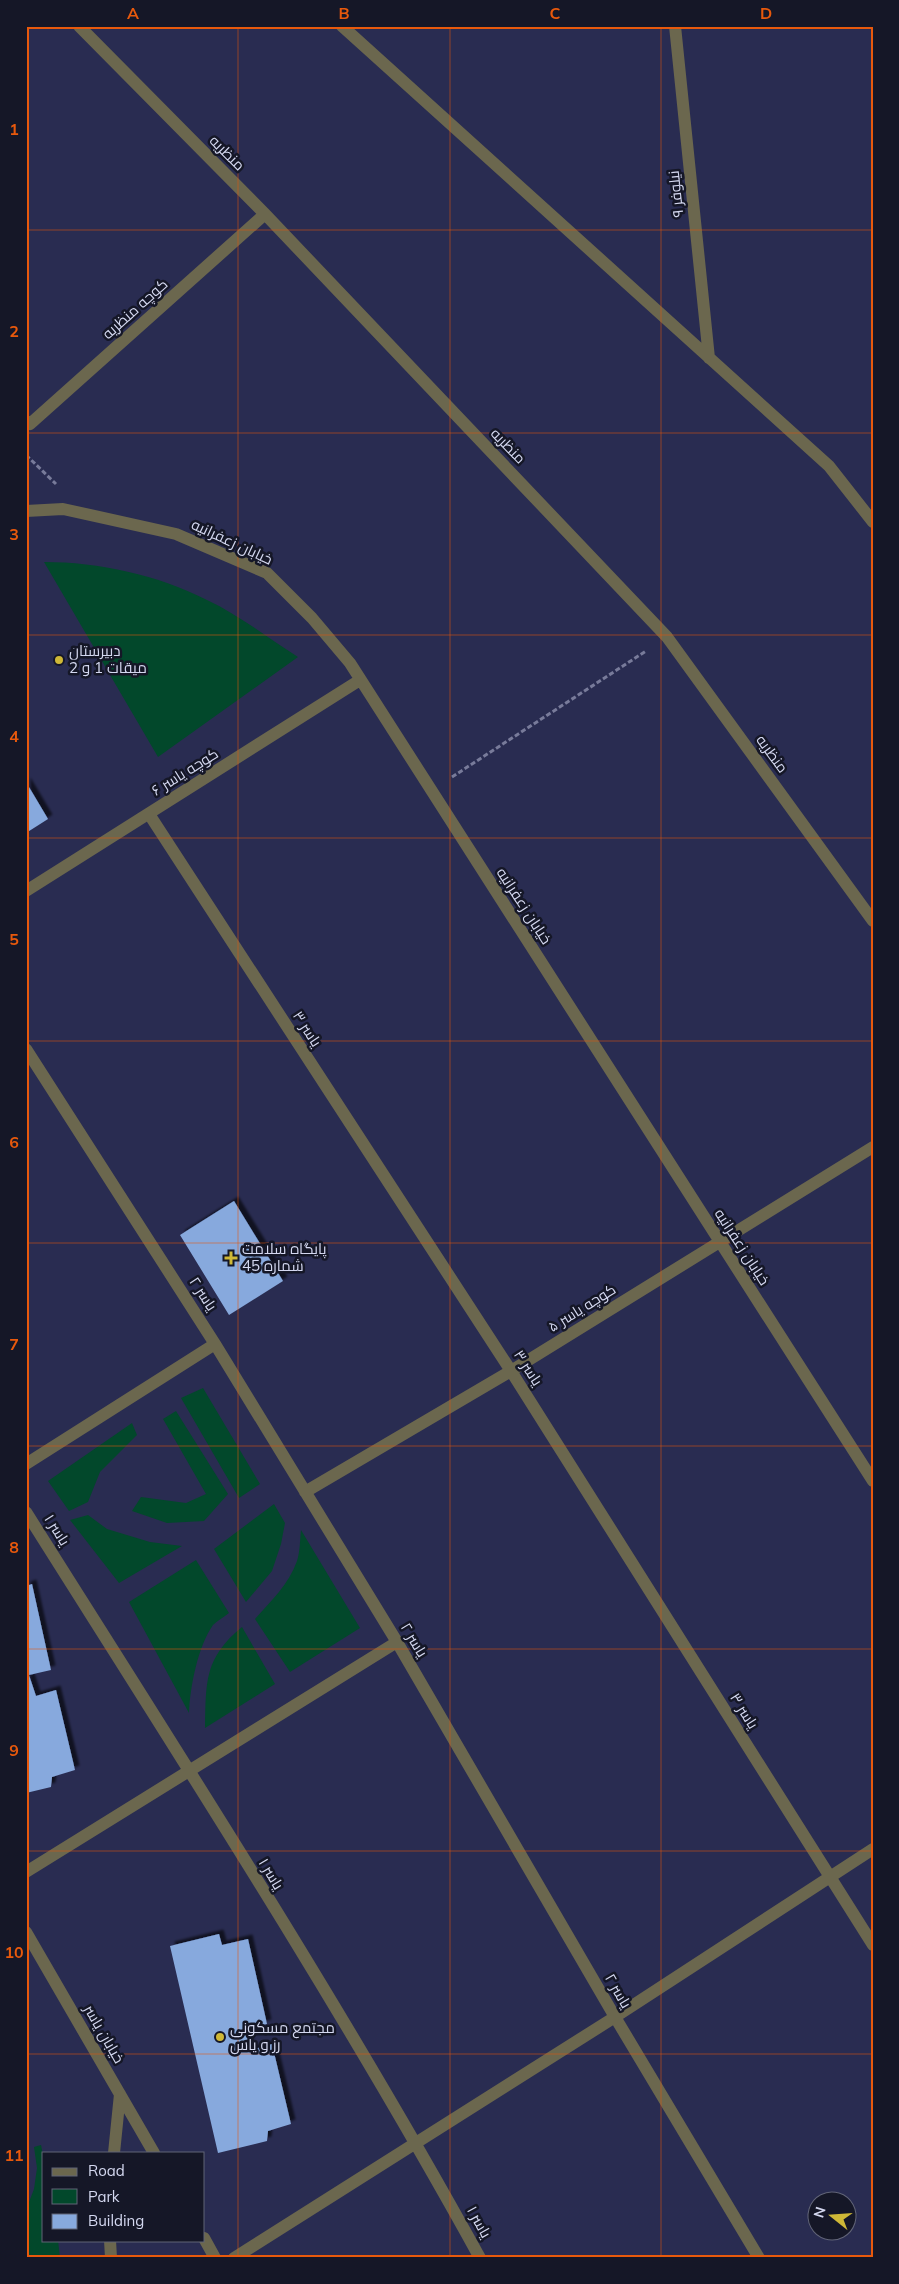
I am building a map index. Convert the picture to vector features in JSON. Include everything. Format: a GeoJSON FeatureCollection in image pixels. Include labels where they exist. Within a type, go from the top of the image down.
{"type":"FeatureCollection","features":[{"type":"Feature","properties":{"kind":"street","name":"منظریه"},"geometry":{"type":"LineString","coordinates":[[79,26],[265,214],[667,637],[873,921]]}},
{"type":"Feature","properties":{"kind":"street"},"geometry":{"type":"LineString","coordinates":[[342,26],[829,466],[873,522]]}},
{"type":"Feature","properties":{"kind":"street","name":"نیلوفر ۹"},"geometry":{"type":"LineString","coordinates":[[675,26],[709,358]]}},
{"type":"Feature","properties":{"kind":"street","name":"کوچه منظریه"},"geometry":{"type":"LineString","coordinates":[[26,421],[30,424],[265,214]]}},
{"type":"Feature","properties":{"kind":"street","name":"خیابان زعفرانیه"},"geometry":{"type":"LineString","coordinates":[[26,511],[63,509],[176,534],[267,574],[312,618],[350,663],[873,1481]]}},
{"type":"Feature","properties":{"kind":"street","name":"کوچه یاسر ۶"},"geometry":{"type":"LineString","coordinates":[[26,891],[360,680]]}},
{"type":"Feature","properties":{"kind":"street","name":"یاسر ۳"},"geometry":{"type":"LineString","coordinates":[[148,814],[511,1372],[873,1945]]}},
{"type":"Feature","properties":{"kind":"street","name":"یاسر ۲"},"geometry":{"type":"LineString","coordinates":[[26,1049],[215,1344],[397,1642],[615,2018],[759,2258]]}},
{"type":"Feature","properties":{"kind":"street","name":"کوچه یاسر ۵"},"geometry":{"type":"LineString","coordinates":[[304,1492],[511,1372],[873,1146]]}},
{"type":"Feature","properties":{"kind":"street"},"geometry":{"type":"LineString","coordinates":[[26,1464],[215,1344]]}},
{"type":"Feature","properties":{"kind":"street","name":"یاسر ۱"},"geometry":{"type":"LineString","coordinates":[[26,1512],[189,1771],[417,2143],[480,2258]]}},
{"type":"Feature","properties":{"kind":"street"},"geometry":{"type":"LineString","coordinates":[[26,1872],[397,1642]]}},
{"type":"Feature","properties":{"kind":"street"},"geometry":{"type":"LineString","coordinates":[[234,2258],[615,2018],[829,1876],[873,1849]]}},
{"type":"Feature","properties":{"kind":"street","name":"خیابان یاسر"},"geometry":{"type":"LineString","coordinates":[[26,1932],[153,2152]]}},
{"type":"Feature","properties":{"kind":"street"},"geometry":{"type":"LineString","coordinates":[[114,2152],[120,2094]]}},
{"type":"Feature","properties":{"kind":"street"},"geometry":{"type":"LineString","coordinates":[[205,2240],[215,2258]]}},
{"type":"Feature","properties":{"kind":"street"},"geometry":{"type":"LineString","coordinates":[[110,2242],[111,2258]]}},
{"type":"Feature","properties":{"kind":"path"},"geometry":{"type":"LineString","coordinates":[[431,790],[667,637]]}},
{"type":"Feature","properties":{"kind":"green space"},"geometry":{"type":"Polygon","coordinates":[[[44,562],[107,567],[148,577],[188,591],[230,613],[298,657],[158,757],[44,562]]]}},
{"type":"Feature","properties":{"kind":"green space"},"geometry":{"type":"Polygon","coordinates":[[[203,1388],[260,1484],[239,1498],[181,1398],[203,1388]]]}},
{"type":"Feature","properties":{"kind":"green space"},"geometry":{"type":"Polygon","coordinates":[[[176,1411],[228,1494],[204,1521],[167,1523],[132,1511],[141,1497],[186,1503],[206,1494],[163,1419],[176,1411]]]}},
{"type":"Feature","properties":{"kind":"green space"},"geometry":{"type":"Polygon","coordinates":[[[132,1423],[137,1435],[100,1472],[88,1502],[69,1511],[48,1481],[132,1423]]]}},
{"type":"Feature","properties":{"kind":"green space"},"geometry":{"type":"Polygon","coordinates":[[[274,1504],[285,1523],[281,1544],[272,1571],[246,1602],[214,1549],[274,1504]]]}},
{"type":"Feature","properties":{"kind":"green space"},"geometry":{"type":"Polygon","coordinates":[[[88,1515],[107,1529],[150,1542],[182,1546],[119,1583],[70,1520],[88,1515]]]}},
{"type":"Feature","properties":{"kind":"green space"},"geometry":{"type":"Polygon","coordinates":[[[301,1530],[360,1628],[290,1672],[255,1619],[279,1592],[294,1569],[299,1554],[301,1530]]]}},
{"type":"Feature","properties":{"kind":"green space"},"geometry":{"type":"Polygon","coordinates":[[[196,1560],[229,1613],[213,1625],[203,1644],[193,1679],[189,1713],[129,1602],[196,1560]]]}},
{"type":"Feature","properties":{"kind":"green space"},"geometry":{"type":"Polygon","coordinates":[[[242,1627],[275,1684],[205,1728],[207,1684],[214,1660],[220,1649],[242,1627]]]}},
{"type":"Feature","properties":{"kind":"green space"},"geometry":{"type":"Polygon","coordinates":[[[41,2145],[42,2152],[42,2242],[58,2242],[60,2258],[26,2258],[26,2210],[34,2189],[37,2168],[34,2147],[41,2145]]]}},
{"type":"Feature","properties":{"kind":"building"},"geometry":{"type":"Polygon","coordinates":[[[26,782],[48,819],[26,833],[26,782]]]}},
{"type":"Feature","properties":{"kind":"building","name":"پایگاه سلامت شماره 45"},"geometry":{"type":"Polygon","coordinates":[[[234,1201],[283,1281],[229,1315],[180,1235],[234,1201]]]}},
{"type":"Feature","properties":{"kind":"building"},"geometry":{"type":"Polygon","coordinates":[[[32,1584],[51,1670],[29,1675],[36,1696],[56,1690],[75,1770],[52,1777],[51,1787],[26,1793],[26,1586],[32,1584]]]}},
{"type":"Feature","properties":{"kind":"building","name":"مجتمع مسکونی رز و یاس"},"geometry":{"type":"Polygon","coordinates":[[[219,1934],[222,1945],[248,1939],[267,2024],[246,2029],[251,2050],[272,2044],[291,2124],[268,2131],[267,2141],[218,2153],[170,1946],[219,1934]]]}},
{"type":"Feature","properties":{"kind":"place","name":"دبیرستان میقات 1 و 2"},"geometry":{"type":"Point","coordinates":[59,660]}},
{"type":"Feature","properties":{"kind":"place","name":"پایگاه سلامت شماره 45"},"geometry":{"type":"Point","coordinates":[231,1258]}},
{"type":"Feature","properties":{"kind":"place","name":"مجتمع مسکونی رز و یاس"},"geometry":{"type":"Point","coordinates":[220,2037]}}]}
